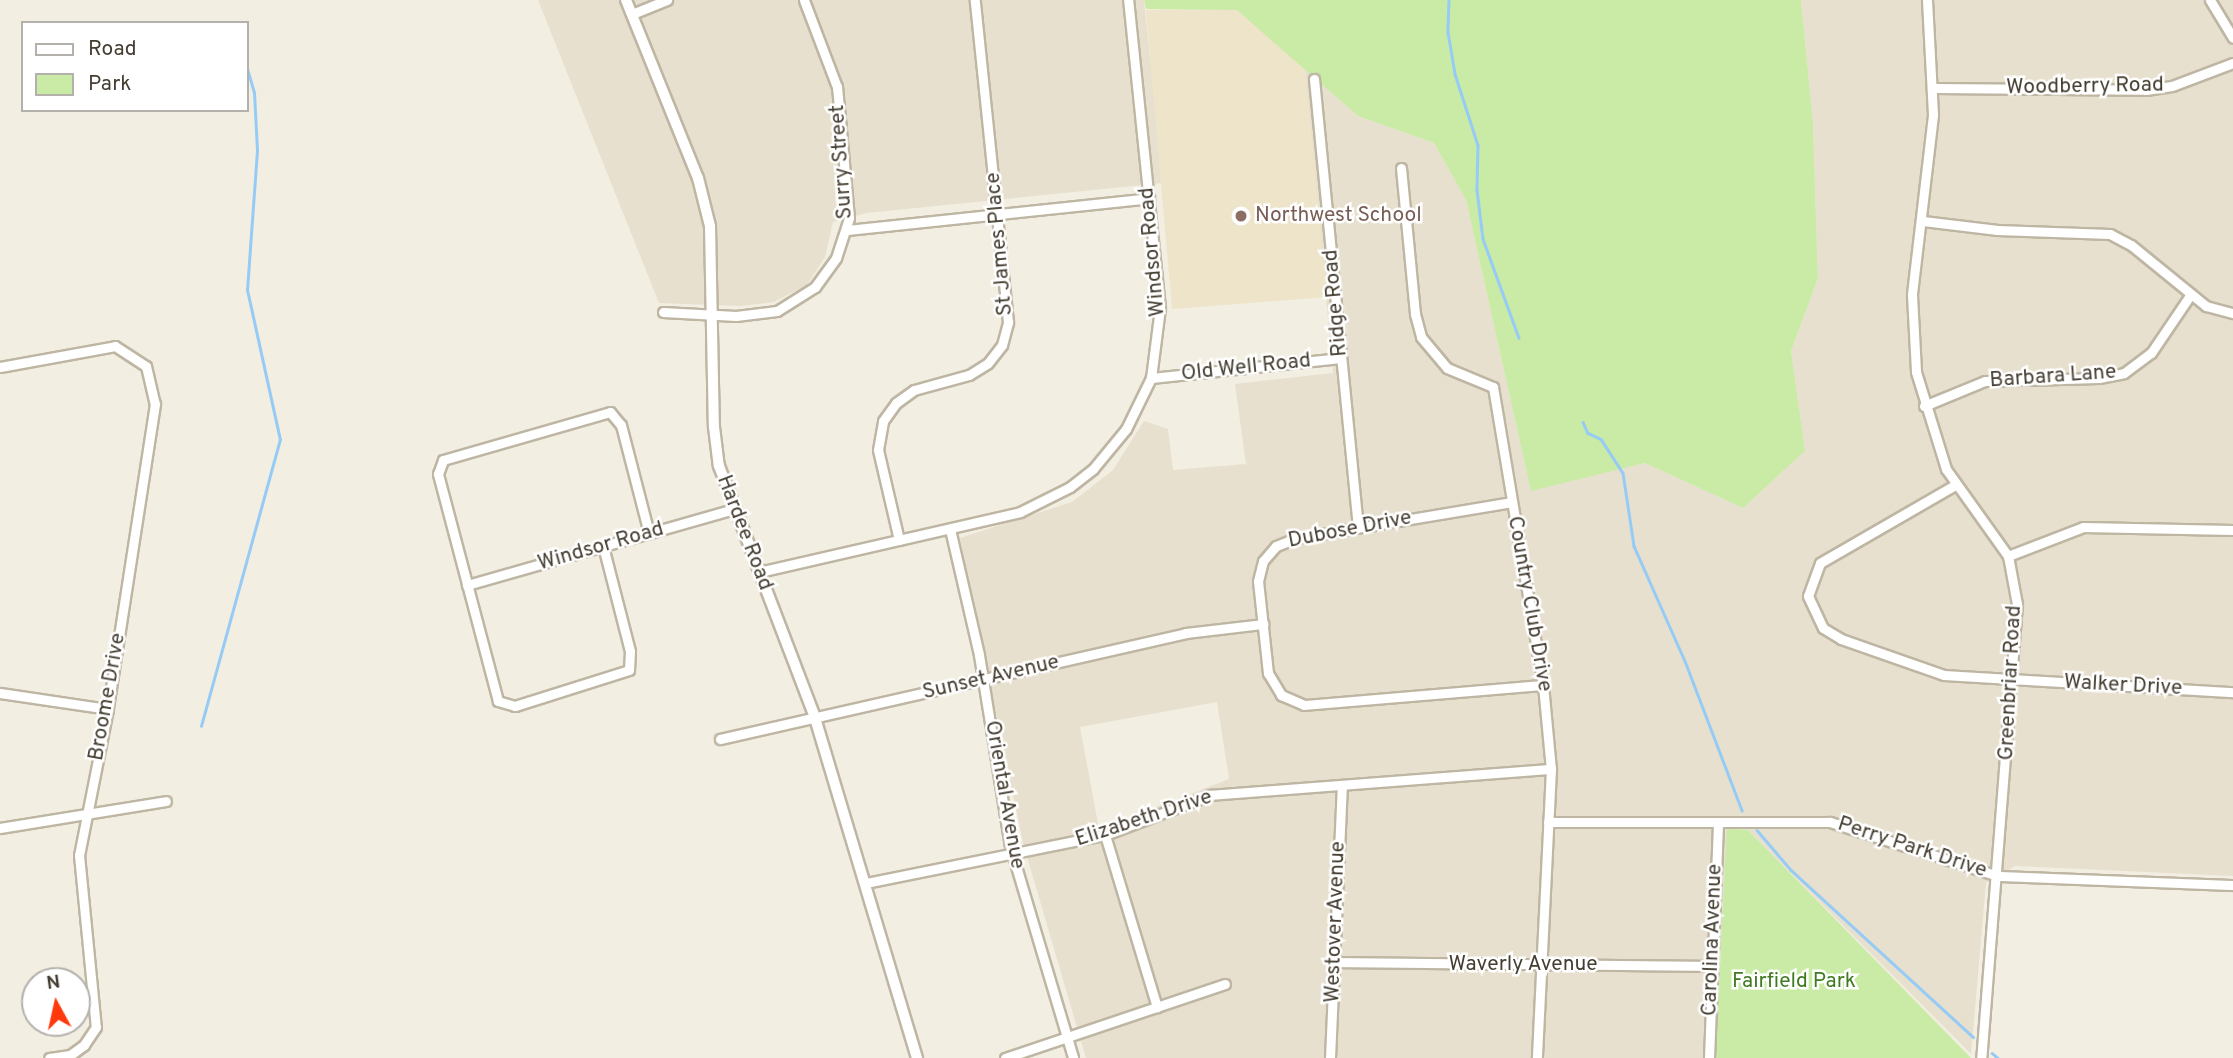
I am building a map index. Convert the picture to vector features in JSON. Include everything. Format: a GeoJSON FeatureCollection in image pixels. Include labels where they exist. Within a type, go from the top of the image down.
{"type":"FeatureCollection","features":[{"type":"Feature","properties":{"kind":"street","name":"Hardee Road"},"geometry":{"type":"LineString","coordinates":[[626,0],[704,197],[713,245],[715,447],[734,509],[815,718],[917,1058]]}},
{"type":"Feature","properties":{"kind":"street"},"geometry":{"type":"LineString","coordinates":[[632,14],[667,0]]}},
{"type":"Feature","properties":{"kind":"street","name":"Surry Street"},"geometry":{"type":"LineString","coordinates":[[663,312],[758,315],[797,300],[827,274],[847,230],[837,87],[804,0]]}},
{"type":"Feature","properties":{"kind":"street","name":"St James Place"},"geometry":{"type":"LineString","coordinates":[[899,540],[878,450],[881,428],[891,409],[907,394],[979,370],[1002,345],[1008,306],[975,0]]}},
{"type":"Feature","properties":{"kind":"street","name":"Windsor Road"},"geometry":{"type":"LineString","coordinates":[[759,572],[1020,512],[1070,487],[1093,469],[1126,429],[1151,378],[1160,308],[1128,0]]}},
{"type":"Feature","properties":{"kind":"street","name":"Greenbriar Road"},"geometry":{"type":"LineString","coordinates":[[1927,0],[1934,88],[1912,317],[1924,407],[1955,485],[1996,533],[2008,556],[2017,604],[1998,876],[1981,1058]]}},
{"type":"Feature","properties":{"kind":"street"},"geometry":{"type":"LineString","coordinates":[[2210,0],[2233,38]]}},
{"type":"Feature","properties":{"kind":"street","name":"Woodberry Road"},"geometry":{"type":"LineString","coordinates":[[1934,88],[2146,90],[2172,86],[2233,64]]}},
{"type":"Feature","properties":{"kind":"street","name":"Ridge Road"},"geometry":{"type":"LineString","coordinates":[[1314,79],[1358,527]]}},
{"type":"Feature","properties":{"kind":"street","name":"Country Club Drive"},"geometry":{"type":"LineString","coordinates":[[1401,168],[1422,337],[1447,368],[1493,387],[1544,685],[1551,769],[1538,1058]]}},
{"type":"Feature","properties":{"kind":"street"},"geometry":{"type":"LineString","coordinates":[[847,230],[1149,198]]}},
{"type":"Feature","properties":{"kind":"street"},"geometry":{"type":"LineString","coordinates":[[1923,221],[1997,230],[2110,234],[2131,245],[2214,310],[2233,313]]}},
{"type":"Feature","properties":{"kind":"street","name":"Barbara Lane"},"geometry":{"type":"LineString","coordinates":[[1924,407],[1985,381],[2099,378],[2124,373],[2151,353],[2191,294]]}},
{"type":"Feature","properties":{"kind":"street","name":"Broome Drive"},"geometry":{"type":"LineString","coordinates":[[0,367],[116,346],[146,366],[155,404],[108,709],[86,817],[78,874],[96,1027],[84,1045],[70,1055],[49,1058]]}},
{"type":"Feature","properties":{"kind":"street","name":"Old Well Road"},"geometry":{"type":"LineString","coordinates":[[1151,378],[1341,358]]}},
{"type":"Feature","properties":{"kind":"street"},"geometry":{"type":"LineString","coordinates":[[603,547],[630,651],[629,670],[515,706],[494,696],[438,474],[438,465],[448,455],[610,412],[621,425],[649,533]]}},
{"type":"Feature","properties":{"kind":"street","name":"Walker Drive"},"geometry":{"type":"LineString","coordinates":[[1955,485],[1825,558],[1812,575],[1809,603],[1818,623],[1841,639],[1944,675],[2233,692]]}},
{"type":"Feature","properties":{"kind":"street","name":"Dubose Drive"},"geometry":{"type":"LineString","coordinates":[[1512,502],[1284,541],[1268,553],[1258,581],[1270,681],[1281,695],[1304,705],[1544,685]]}},
{"type":"Feature","properties":{"kind":"street","name":"Windsor Road"},"geometry":{"type":"LineString","coordinates":[[467,585],[734,509]]}},
{"type":"Feature","properties":{"kind":"street"},"geometry":{"type":"LineString","coordinates":[[2008,556],[2083,527],[2233,530]]}},
{"type":"Feature","properties":{"kind":"street","name":"Oriental Avenue"},"geometry":{"type":"LineString","coordinates":[[950,529],[984,679],[1012,855],[1073,1058]]}},
{"type":"Feature","properties":{"kind":"street","name":"Sunset Avenue"},"geometry":{"type":"LineString","coordinates":[[720,739],[1186,634],[1263,624]]}},
{"type":"Feature","properties":{"kind":"street"},"geometry":{"type":"LineString","coordinates":[[0,694],[108,709]]}},
{"type":"Feature","properties":{"kind":"street","name":"Elizabeth Drive"},"geometry":{"type":"LineString","coordinates":[[866,883],[1105,835],[1210,795],[1551,769]]}},
{"type":"Feature","properties":{"kind":"street","name":"Westover Avenue"},"geometry":{"type":"LineString","coordinates":[[1330,1058],[1342,785]]}},
{"type":"Feature","properties":{"kind":"street"},"geometry":{"type":"LineString","coordinates":[[0,828],[86,817],[166,801]]}},
{"type":"Feature","properties":{"kind":"street","name":"Perry Park Drive"},"geometry":{"type":"LineString","coordinates":[[1548,822],[1837,822],[1998,876],[2233,886]]}},
{"type":"Feature","properties":{"kind":"street","name":"Carolina Avenue"},"geometry":{"type":"LineString","coordinates":[[1709,1058],[1718,823]]}},
{"type":"Feature","properties":{"kind":"street"},"geometry":{"type":"LineString","coordinates":[[1105,835],[1157,1007]]}},
{"type":"Feature","properties":{"kind":"street","name":"Waverly Avenue"},"geometry":{"type":"LineString","coordinates":[[1334,962],[1712,966]]}},
{"type":"Feature","properties":{"kind":"street"},"geometry":{"type":"LineString","coordinates":[[1005,1058],[1225,984]]}},
{"type":"Feature","properties":{"kind":"shaded area"},"geometry":{"type":"Polygon","coordinates":[[[538,0],[1144,0],[1163,183],[866,213],[833,222],[825,257],[807,285],[774,302],[740,306],[659,303],[538,0]]]}},
{"type":"Feature","properties":{"kind":"shaded area"},"geometry":{"type":"Polygon","coordinates":[[[1801,0],[2233,0],[2233,876],[2015,866],[1986,883],[1971,1054],[1748,830],[1728,828],[1715,1058],[1086,1058],[1023,843],[960,538],[1072,502],[1113,470],[1144,421],[1168,429],[1173,470],[1246,464],[1235,384],[1333,373],[1305,69],[1358,116],[1434,143],[1466,200],[1531,490],[1645,463],[1743,508],[1805,451],[1791,351],[1818,278],[1813,123],[1801,0]],[[1217,702],[1080,727],[1099,829],[1229,779],[1217,702]]]}},
{"type":"Feature","properties":{"kind":"shaded area"},"geometry":{"type":"Polygon","coordinates":[[[1237,9],[1305,69],[1327,297],[1172,309],[1146,10],[1237,9]]]}},
{"type":"Feature","properties":{"kind":"green space"},"geometry":{"type":"Polygon","coordinates":[[[1144,0],[1801,0],[1813,123],[1818,278],[1791,351],[1805,451],[1743,508],[1645,463],[1531,491],[1466,200],[1434,143],[1358,116],[1237,10],[1146,9],[1144,0]]]}},
{"type":"Feature","properties":{"kind":"green space","name":"Fairfield Park"},"geometry":{"type":"Polygon","coordinates":[[[1727,828],[1748,830],[1971,1058],[1715,1058],[1727,828]]]}},
{"type":"Feature","properties":{"kind":"waterway"},"geometry":{"type":"LineString","coordinates":[[1449,0],[1448,32],[1455,74],[1478,145],[1477,190],[1483,239],[1519,338]]}},
{"type":"Feature","properties":{"kind":"waterway"},"geometry":{"type":"LineString","coordinates":[[201,726],[280,440],[247,290],[257,150],[254,93],[248,72]]}},
{"type":"Feature","properties":{"kind":"waterway"},"geometry":{"type":"LineString","coordinates":[[1583,422],[1588,433],[1601,439],[1623,473],[1634,546],[1685,661],[1742,810]]}},
{"type":"Feature","properties":{"kind":"waterway"},"geometry":{"type":"LineString","coordinates":[[1757,830],[1791,870],[1973,1037]]}},
{"type":"Feature","properties":{"kind":"waterway"},"geometry":{"type":"LineString","coordinates":[[1992,1053],[1998,1058]]}},
{"type":"Feature","properties":{"kind":"place","name":"Northwest School"},"geometry":{"type":"Point","coordinates":[1241,216]}}]}
